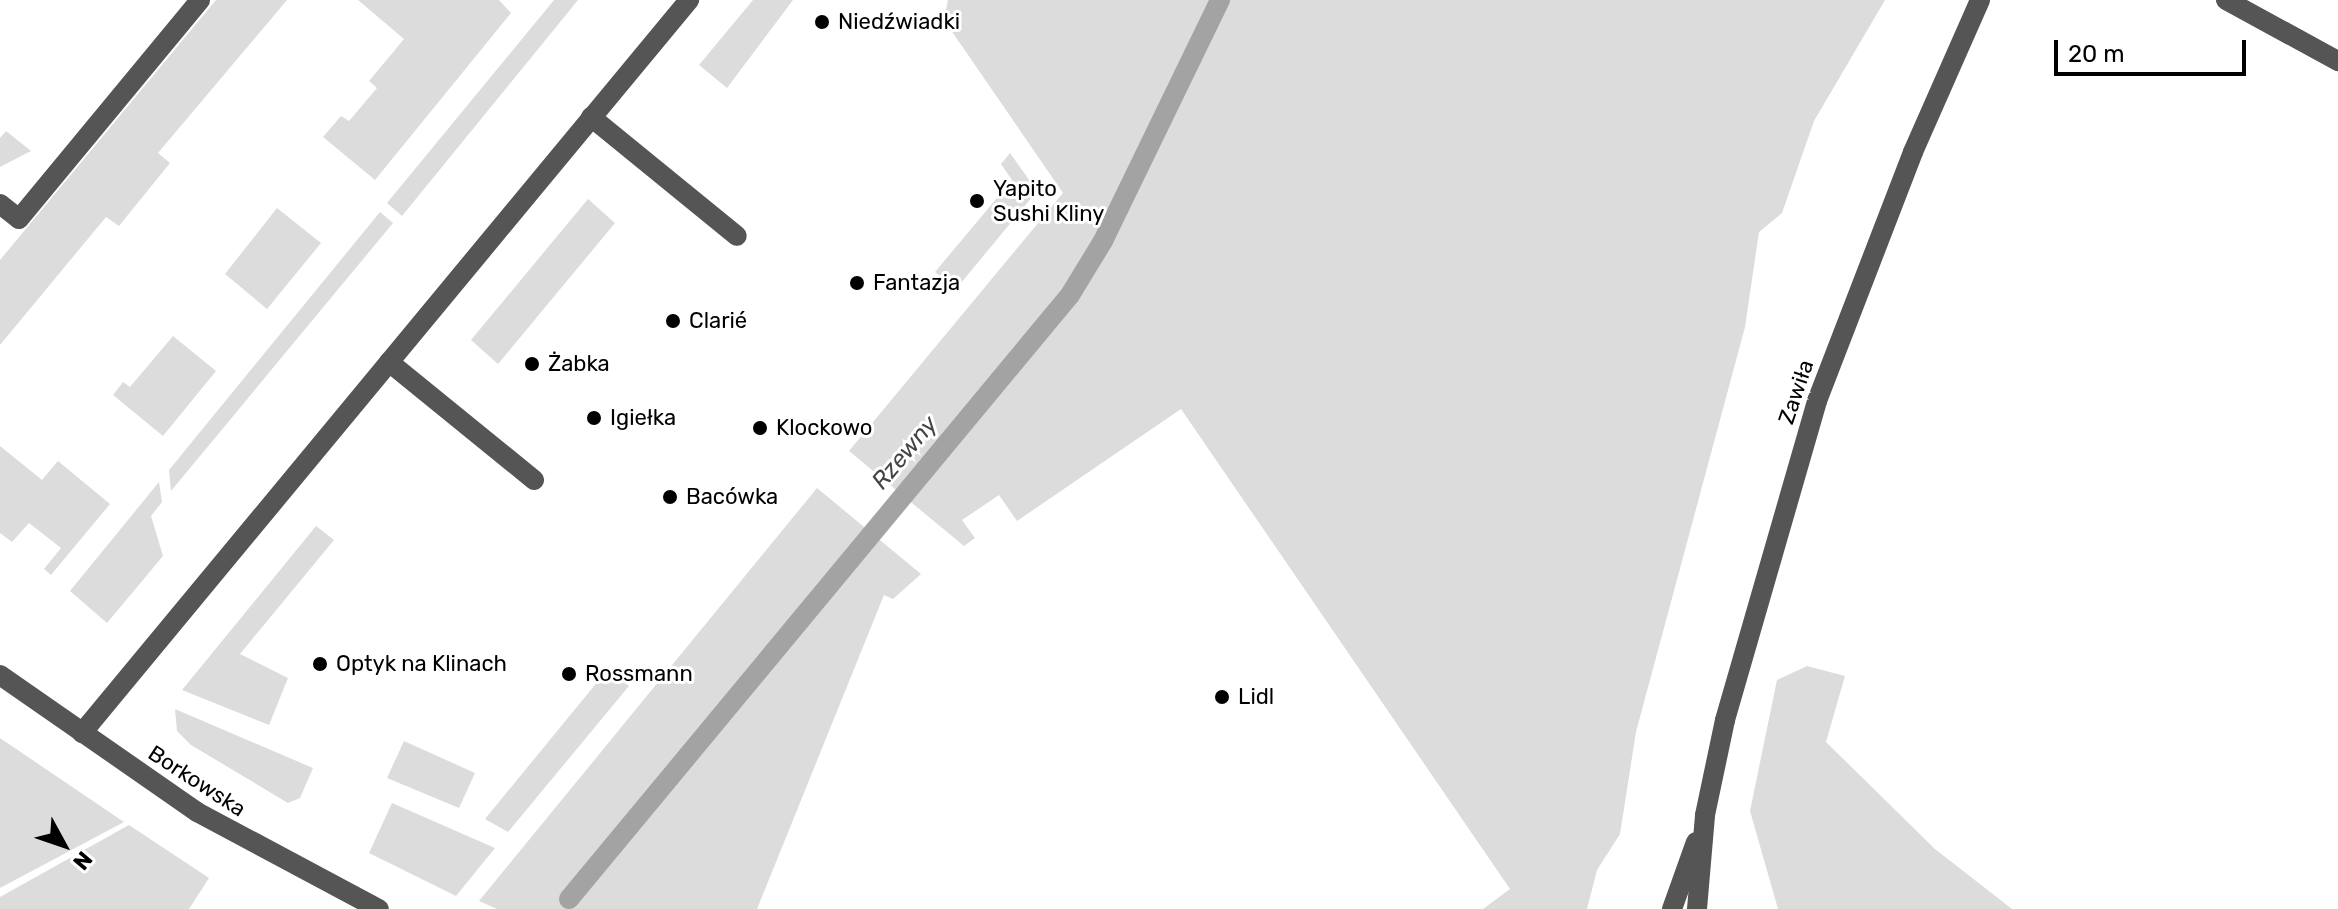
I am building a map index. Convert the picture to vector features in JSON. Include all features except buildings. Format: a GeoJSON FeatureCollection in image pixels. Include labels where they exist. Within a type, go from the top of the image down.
{"type":"FeatureCollection","features":[{"type":"Feature","properties":{"kind":"street"},"geometry":{"type":"LineString","coordinates":[[0,204],[19,219],[200,0]]}},
{"type":"Feature","properties":{"kind":"street"},"geometry":{"type":"LineString","coordinates":[[82,733],[689,0]]}},
{"type":"Feature","properties":{"kind":"street","name":"Zawiła"},"geometry":{"type":"LineString","coordinates":[[1672,909],[1705,815],[1752,614],[1817,401],[1913,152],[1980,0]]}},
{"type":"Feature","properties":{"kind":"street"},"geometry":{"type":"LineString","coordinates":[[2226,0],[2338,61]]}},
{"type":"Feature","properties":{"kind":"street"},"geometry":{"type":"LineString","coordinates":[[591,117],[737,236]]}},
{"type":"Feature","properties":{"kind":"street"},"geometry":{"type":"LineString","coordinates":[[389,362],[534,480]]}},
{"type":"Feature","properties":{"kind":"street","name":"Borkowska"},"geometry":{"type":"LineString","coordinates":[[0,675],[197,812],[379,909]]}},
{"type":"Feature","properties":{"kind":"street","name":"Zawiła"},"geometry":{"type":"LineString","coordinates":[[1697,909],[1705,815]]}},
{"type":"Feature","properties":{"kind":"shaded area"},"geometry":{"type":"Polygon","coordinates":[[[216,0],[287,0],[158,153],[170,163],[119,226],[106,217],[0,345],[0,260],[216,0]]]}},
{"type":"Feature","properties":{"kind":"shaded area"},"geometry":{"type":"Polygon","coordinates":[[[358,0],[499,0],[511,13],[375,180],[323,137],[341,116],[349,121],[377,88],[369,81],[404,39],[358,0]]]}},
{"type":"Feature","properties":{"kind":"shaded area"},"geometry":{"type":"Polygon","coordinates":[[[554,0],[578,0],[402,216],[387,203],[554,0]]]}},
{"type":"Feature","properties":{"kind":"shaded area"},"geometry":{"type":"Polygon","coordinates":[[[753,0],[793,0],[727,88],[699,65],[753,0]]]}},
{"type":"Feature","properties":{"kind":"shaded area"},"geometry":{"type":"Polygon","coordinates":[[[948,0],[1885,0],[1814,121],[1782,213],[1759,232],[1745,327],[1636,732],[1620,834],[1597,870],[1587,909],[1483,909],[1510,889],[1181,409],[1017,521],[999,495],[962,520],[975,538],[964,546],[849,451],[1063,193],[944,20],[948,0]]]}},
{"type":"Feature","properties":{"kind":"shaded area"},"geometry":{"type":"Polygon","coordinates":[[[6,131],[31,151],[0,167],[0,138],[6,131]]]}},
{"type":"Feature","properties":{"kind":"shaded area"},"geometry":{"type":"Polygon","coordinates":[[[1010,153],[1037,191],[956,289],[935,272],[1012,180],[1001,164],[1010,153]]]}},
{"type":"Feature","properties":{"kind":"shaded area"},"geometry":{"type":"Polygon","coordinates":[[[588,199],[615,223],[498,364],[471,340],[588,199]]]}},
{"type":"Feature","properties":{"kind":"shaded area"},"geometry":{"type":"Polygon","coordinates":[[[277,208],[321,243],[267,309],[225,274],[277,208]]]}},
{"type":"Feature","properties":{"kind":"shaded area"},"geometry":{"type":"Polygon","coordinates":[[[380,212],[393,223],[171,491],[169,470],[380,212]]]}},
{"type":"Feature","properties":{"kind":"shaded area"},"geometry":{"type":"Polygon","coordinates":[[[173,336],[216,371],[163,436],[113,395],[123,382],[130,387],[173,336]]]}},
{"type":"Feature","properties":{"kind":"shaded area"},"geometry":{"type":"Polygon","coordinates":[[[0,446],[42,480],[58,461],[110,504],[51,575],[44,569],[61,548],[29,523],[12,542],[0,533],[0,446]]]}},
{"type":"Feature","properties":{"kind":"shaded area"},"geometry":{"type":"Polygon","coordinates":[[[159,482],[162,502],[151,516],[163,556],[107,623],[70,591],[159,482]]]}},
{"type":"Feature","properties":{"kind":"shaded area"},"geometry":{"type":"Polygon","coordinates":[[[817,488],[921,574],[893,599],[884,595],[757,909],[497,909],[479,901],[817,488]]]}},
{"type":"Feature","properties":{"kind":"shaded area"},"geometry":{"type":"Polygon","coordinates":[[[316,526],[334,540],[240,654],[288,678],[269,725],[182,690],[316,526]]]}},
{"type":"Feature","properties":{"kind":"shaded area"},"geometry":{"type":"Polygon","coordinates":[[[1807,666],[1845,676],[1826,742],[1935,849],[2012,909],[1778,909],[1750,811],[1777,680],[1807,666]]]}},
{"type":"Feature","properties":{"kind":"shaded area"},"geometry":{"type":"Polygon","coordinates":[[[608,669],[629,686],[508,832],[485,819],[608,669]]]}},
{"type":"Feature","properties":{"kind":"shaded area"},"geometry":{"type":"Polygon","coordinates":[[[175,709],[313,768],[300,798],[288,803],[191,745],[177,731],[175,709]]]}},
{"type":"Feature","properties":{"kind":"shaded area"},"geometry":{"type":"Polygon","coordinates":[[[0,738],[124,822],[0,888],[0,738]]]}},
{"type":"Feature","properties":{"kind":"shaded area"},"geometry":{"type":"Polygon","coordinates":[[[404,741],[475,773],[459,808],[387,778],[404,741]]]}},
{"type":"Feature","properties":{"kind":"shaded area"},"geometry":{"type":"Polygon","coordinates":[[[392,803],[495,848],[456,896],[369,853],[392,803]]]}},
{"type":"Feature","properties":{"kind":"shaded area"},"geometry":{"type":"Polygon","coordinates":[[[129,825],[209,878],[189,909],[0,909],[0,897],[129,825]]]}},
{"type":"Feature","properties":{"kind":"waterway","name":"Rzewny"},"geometry":{"type":"LineString","coordinates":[[569,899],[1070,295],[1103,241],[1220,0]]}},
{"type":"Feature","properties":{"kind":"place","name":"Niedźwiadki"},"geometry":{"type":"Point","coordinates":[822,22]}},
{"type":"Feature","properties":{"kind":"place","name":"Yapito Sushi Kliny"},"geometry":{"type":"Point","coordinates":[977,201]}},
{"type":"Feature","properties":{"kind":"place","name":"Fantazja"},"geometry":{"type":"Point","coordinates":[857,283]}},
{"type":"Feature","properties":{"kind":"place","name":"Clarié"},"geometry":{"type":"Point","coordinates":[673,321]}},
{"type":"Feature","properties":{"kind":"place","name":"Żabka"},"geometry":{"type":"Point","coordinates":[532,364]}},
{"type":"Feature","properties":{"kind":"place","name":"Igiełka"},"geometry":{"type":"Point","coordinates":[594,418]}},
{"type":"Feature","properties":{"kind":"place","name":"Klockowo"},"geometry":{"type":"Point","coordinates":[760,428]}},
{"type":"Feature","properties":{"kind":"place","name":"Bacówka"},"geometry":{"type":"Point","coordinates":[670,497]}},
{"type":"Feature","properties":{"kind":"place","name":"Optyk na Klinach"},"geometry":{"type":"Point","coordinates":[320,664]}},
{"type":"Feature","properties":{"kind":"place","name":"Rossmann"},"geometry":{"type":"Point","coordinates":[569,674]}},
{"type":"Feature","properties":{"kind":"place","name":"Lidl"},"geometry":{"type":"Point","coordinates":[1222,697]}}]}
